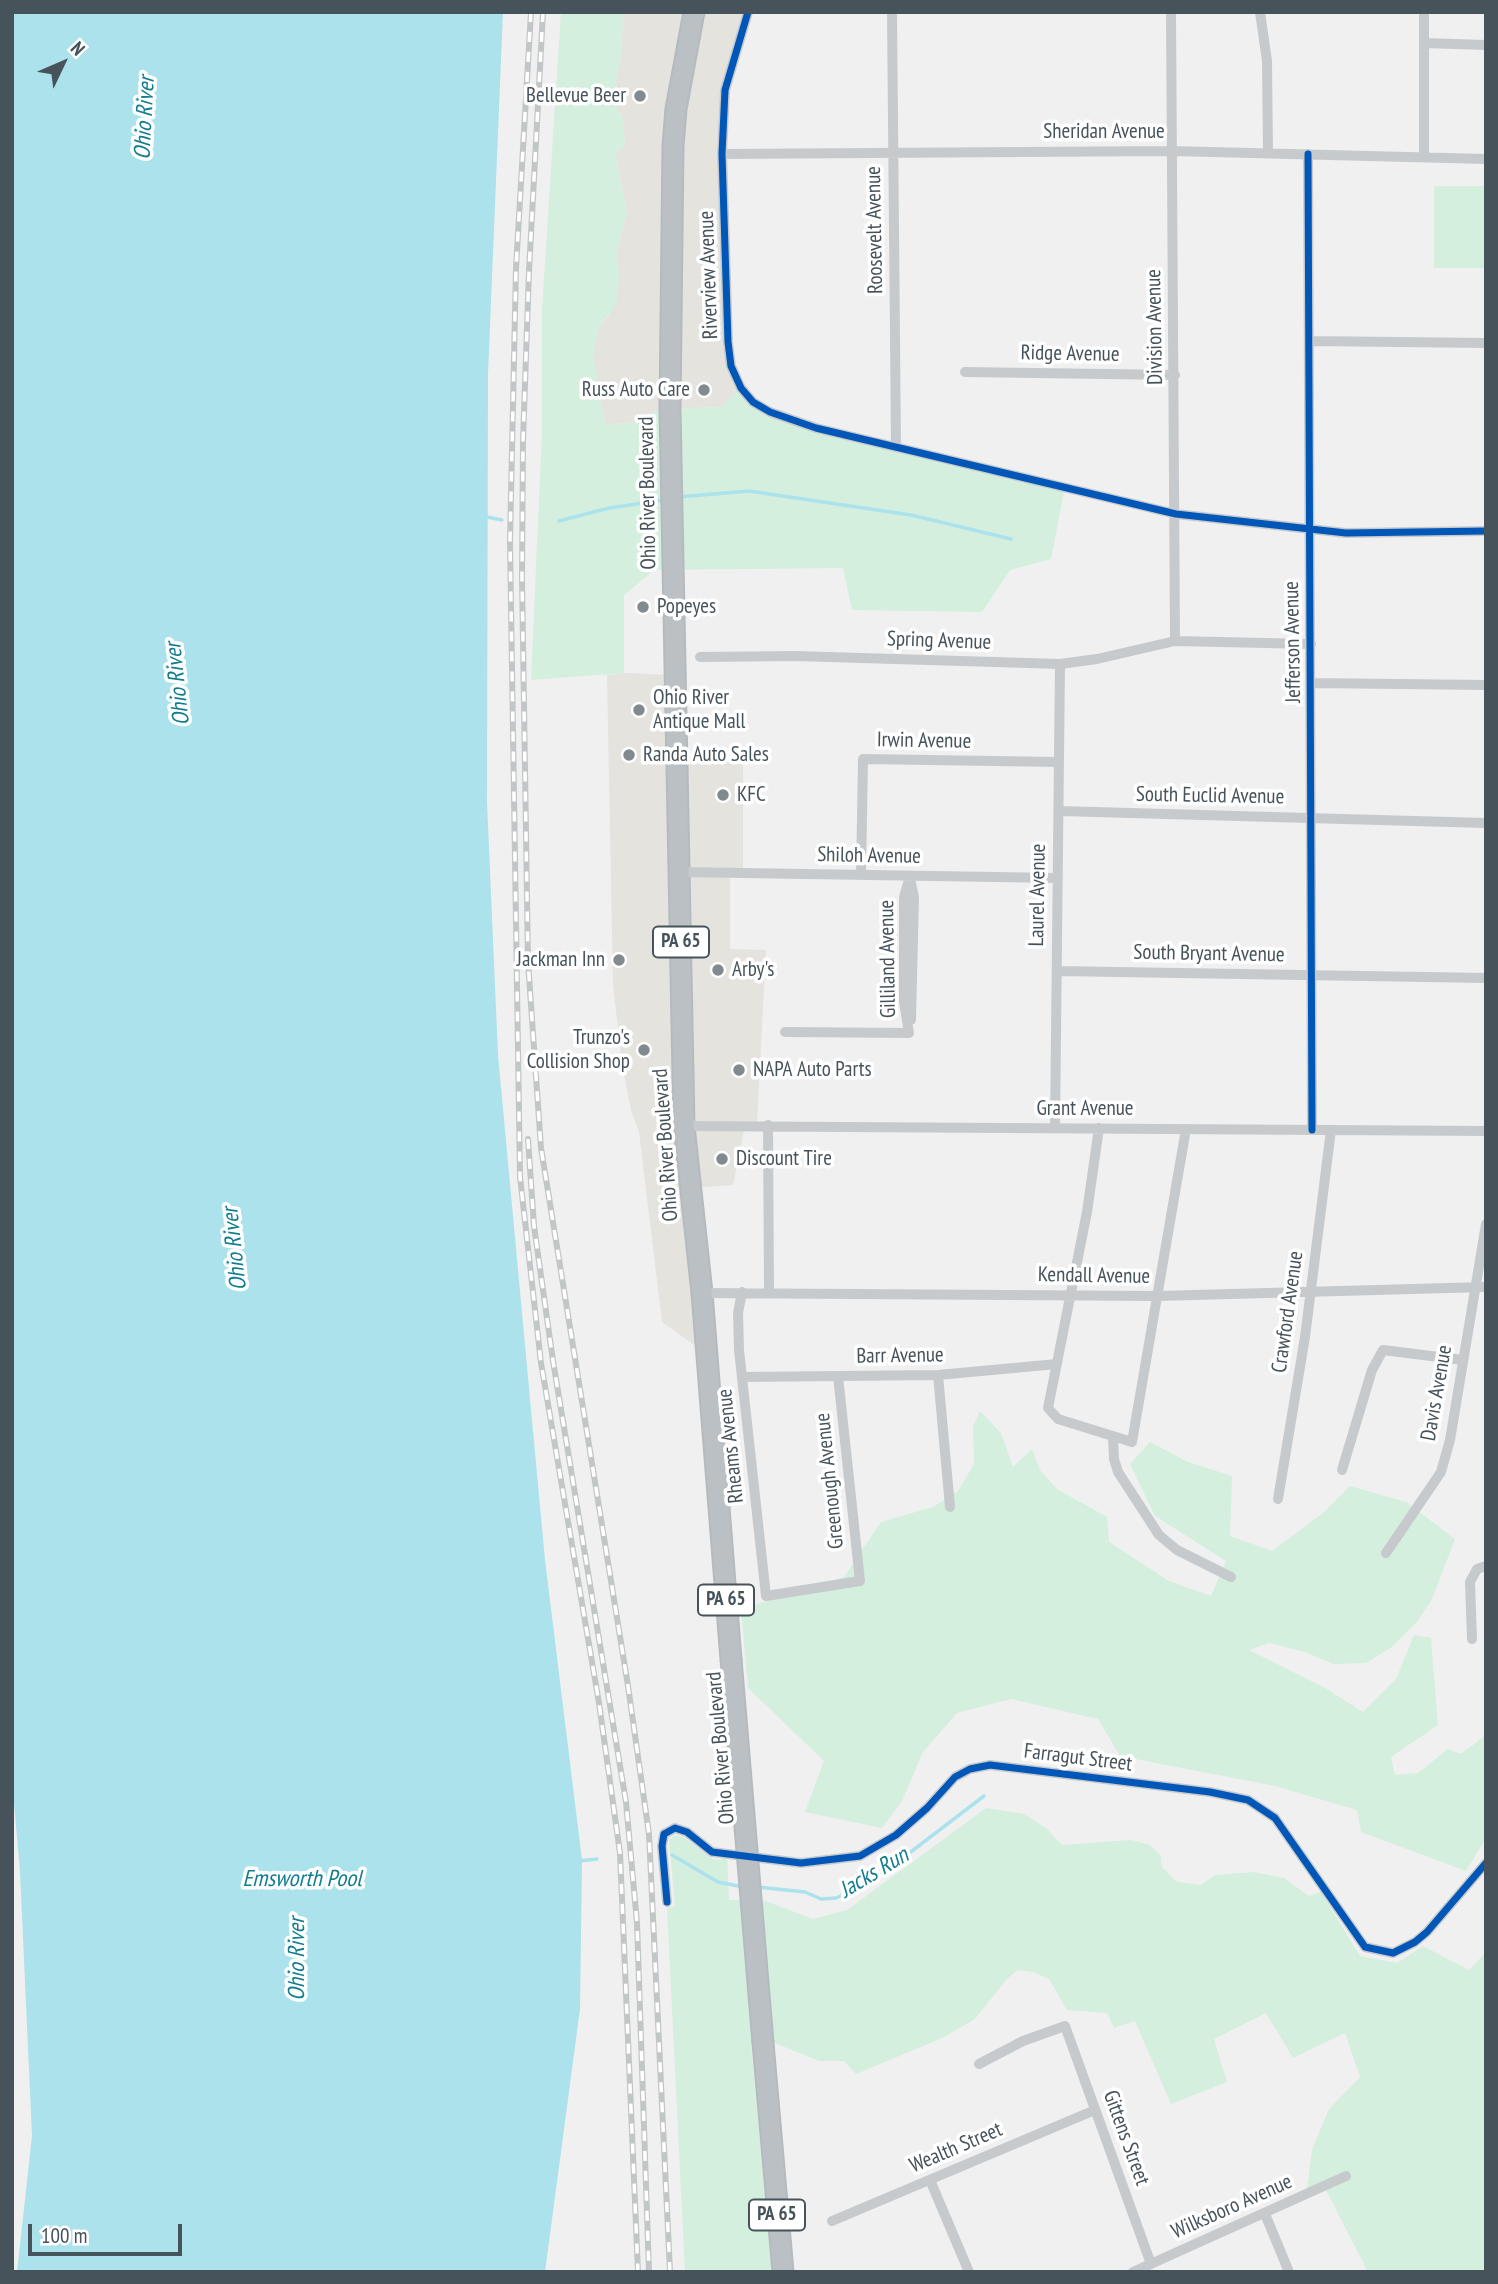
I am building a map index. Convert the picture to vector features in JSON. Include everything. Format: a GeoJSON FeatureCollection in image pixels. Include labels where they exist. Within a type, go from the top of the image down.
{"type":"FeatureCollection","features":[{"type":"Feature","properties":{"kind":"highway","name":"Ohio River Boulevard"},"geometry":{"type":"LineString","coordinates":[[694,12],[676,109],[673,146],[670,409],[684,1126],[702,1293],[783,2272]]}},
{"type":"Feature","properties":{"kind":"street","name":"Riverview Avenue"},"geometry":{"type":"LineString","coordinates":[[748,12],[725,90],[722,154],[728,342],[731,366],[741,388],[753,402],[788,419],[1176,514],[1346,533],[1486,531]]}},
{"type":"Feature","properties":{"kind":"street","name":"Roosevelt Avenue"},"geometry":{"type":"LineString","coordinates":[[892,12],[897,447]]}},
{"type":"Feature","properties":{"kind":"street","name":"Division Avenue"},"geometry":{"type":"LineString","coordinates":[[1171,12],[1175,641]]}},
{"type":"Feature","properties":{"kind":"street"},"geometry":{"type":"LineString","coordinates":[[1260,12],[1267,61],[1268,153]]}},
{"type":"Feature","properties":{"kind":"street"},"geometry":{"type":"LineString","coordinates":[[1424,12],[1424,157]]}},
{"type":"Feature","properties":{"kind":"street"},"geometry":{"type":"LineString","coordinates":[[1424,43],[1486,45]]}},
{"type":"Feature","properties":{"kind":"street","name":"Sheridan Avenue"},"geometry":{"type":"LineString","coordinates":[[722,154],[1172,151],[1486,159]]}},
{"type":"Feature","properties":{"kind":"street","name":"Jefferson Avenue"},"geometry":{"type":"LineString","coordinates":[[1308,154],[1312,683],[1309,975],[1312,1130]]}},
{"type":"Feature","properties":{"kind":"street"},"geometry":{"type":"LineString","coordinates":[[1310,341],[1486,343]]}},
{"type":"Feature","properties":{"kind":"street","name":"Ridge Avenue"},"geometry":{"type":"LineString","coordinates":[[965,372],[1175,375]]}},
{"type":"Feature","properties":{"kind":"street","name":"Spring Avenue"},"geometry":{"type":"LineString","coordinates":[[700,657],[796,656],[1060,664],[1097,659],[1175,641],[1311,643]]}},
{"type":"Feature","properties":{"kind":"street","name":"Laurel Avenue"},"geometry":{"type":"LineString","coordinates":[[1055,1128],[1060,664]]}},
{"type":"Feature","properties":{"kind":"street"},"geometry":{"type":"LineString","coordinates":[[1312,683],[1486,685]]}},
{"type":"Feature","properties":{"kind":"street","name":"Irwin Avenue"},"geometry":{"type":"LineString","coordinates":[[862,875],[863,759],[1059,762]]}},
{"type":"Feature","properties":{"kind":"street","name":"South Euclid Avenue"},"geometry":{"type":"LineString","coordinates":[[1059,811],[1486,823]]}},
{"type":"Feature","properties":{"kind":"street","name":"Shiloh Avenue"},"geometry":{"type":"LineString","coordinates":[[680,872],[1058,878]]}},
{"type":"Feature","properties":{"kind":"street","name":"Gilliland Avenue"},"geometry":{"type":"LineString","coordinates":[[785,1032],[909,1033],[913,1003],[914,910],[910,876]]}},
{"type":"Feature","properties":{"kind":"street","name":"South Bryant Avenue"},"geometry":{"type":"LineString","coordinates":[[1057,971],[1486,978]]}},
{"type":"Feature","properties":{"kind":"street"},"geometry":{"type":"LineString","coordinates":[[768,1125],[769,1292]]}},
{"type":"Feature","properties":{"kind":"street","name":"Grant Avenue"},"geometry":{"type":"LineString","coordinates":[[684,1126],[1486,1131]]}},
{"type":"Feature","properties":{"kind":"street"},"geometry":{"type":"LineString","coordinates":[[1099,1128],[1072,1294],[1048,1408],[1058,1419],[1132,1442],[1186,1129]]}},
{"type":"Feature","properties":{"kind":"street","name":"Crawford Avenue"},"geometry":{"type":"LineString","coordinates":[[1278,1499],[1310,1292],[1331,1130]]}},
{"type":"Feature","properties":{"kind":"street","name":"Davis Avenue"},"geometry":{"type":"LineString","coordinates":[[1386,1553],[1441,1472],[1480,1287],[1486,1224]]}},
{"type":"Feature","properties":{"kind":"street","name":"Kendall Avenue"},"geometry":{"type":"LineString","coordinates":[[702,1293],[1157,1296],[1480,1287]]}},
{"type":"Feature","properties":{"kind":"street","name":"Rheams Avenue"},"geometry":{"type":"LineString","coordinates":[[742,1292],[738,1313],[743,1377],[766,1596]]}},
{"type":"Feature","properties":{"kind":"street"},"geometry":{"type":"LineString","coordinates":[[1342,1469],[1372,1370],[1383,1350],[1463,1360]]}},
{"type":"Feature","properties":{"kind":"street","name":"Barr Avenue"},"geometry":{"type":"LineString","coordinates":[[743,1377],[938,1375],[1057,1364]]}},
{"type":"Feature","properties":{"kind":"street"},"geometry":{"type":"LineString","coordinates":[[938,1375],[950,1507]]}},
{"type":"Feature","properties":{"kind":"street","name":"Greenough Avenue"},"geometry":{"type":"LineString","coordinates":[[766,1596],[860,1581],[838,1376]]}},
{"type":"Feature","properties":{"kind":"street"},"geometry":{"type":"LineString","coordinates":[[1113,1437],[1114,1459],[1118,1472],[1159,1535],[1177,1550],[1231,1577]]}},
{"type":"Feature","properties":{"kind":"street"},"geometry":{"type":"LineString","coordinates":[[1472,1639],[1470,1582],[1477,1569],[1486,1566]]}},
{"type":"Feature","properties":{"kind":"street","name":"Farragut Street"},"geometry":{"type":"LineString","coordinates":[[667,1902],[662,1846],[664,1834],[675,1828],[687,1832],[712,1852],[801,1863],[860,1856],[896,1835],[928,1808],[955,1777],[970,1769],[990,1765],[1248,1800],[1275,1818],[1365,1947],[1393,1953],[1415,1942],[1427,1932],[1486,1863]]}},
{"type":"Feature","properties":{"kind":"street","name":"Gittens Street"},"geometry":{"type":"LineString","coordinates":[[979,2064],[1023,2041],[1065,2026],[1152,2264]]}},
{"type":"Feature","properties":{"kind":"street","name":"Wealth Street"},"geometry":{"type":"LineString","coordinates":[[832,2221],[1096,2110]]}},
{"type":"Feature","properties":{"kind":"street","name":"Wilksboro Avenue"},"geometry":{"type":"LineString","coordinates":[[1133,2272],[1346,2176]]}},
{"type":"Feature","properties":{"kind":"street"},"geometry":{"type":"LineString","coordinates":[[930,2180],[969,2272]]}},
{"type":"Feature","properties":{"kind":"street"},"geometry":{"type":"LineString","coordinates":[[1265,2214],[1289,2272]]}},
{"type":"Feature","properties":{"kind":"shaded area"},"geometry":{"type":"Polygon","coordinates":[[[623,12],[748,12],[725,90],[728,342],[741,388],[721,407],[670,409],[653,412],[637,422],[605,425],[592,356],[600,325],[609,315],[619,275],[616,253],[627,212],[615,155],[625,144],[622,117],[612,101],[621,54],[623,12]]]}},
{"type":"Feature","properties":{"kind":"shaded area"},"geometry":{"type":"Polygon","coordinates":[[[607,675],[674,675],[677,759],[743,755],[743,873],[730,873],[730,949],[766,950],[757,1125],[745,1126],[733,1185],[691,1188],[707,1354],[662,1322],[639,1132],[631,1110],[622,1064],[613,985],[607,675]]]}},
{"type":"Feature","properties":{"kind":"green space"},"geometry":{"type":"Polygon","coordinates":[[[561,12],[623,12],[621,54],[612,101],[622,117],[625,144],[615,155],[627,212],[616,253],[619,275],[617,304],[600,325],[593,356],[605,425],[637,422],[653,412],[670,409],[721,407],[741,388],[770,412],[1065,486],[1051,559],[1010,570],[982,612],[852,610],[843,568],[654,570],[624,595],[624,673],[531,680],[542,433],[542,309],[561,12]]]}},
{"type":"Feature","properties":{"kind":"green space"},"geometry":{"type":"Polygon","coordinates":[[[1434,186],[1486,186],[1486,268],[1434,268],[1434,186]]]}},
{"type":"Feature","properties":{"kind":"green space"},"geometry":{"type":"Polygon","coordinates":[[[980,1411],[1001,1433],[1013,1467],[1032,1449],[1040,1470],[1057,1489],[1107,1517],[1109,1542],[1169,1581],[1211,1596],[1226,1561],[1155,1516],[1130,1464],[1150,1442],[1188,1462],[1232,1476],[1230,1536],[1272,1551],[1323,1513],[1350,1486],[1406,1502],[1455,1539],[1432,1599],[1417,1622],[1392,1647],[1366,1663],[1333,1664],[1305,1652],[1269,1643],[1249,1650],[1325,1688],[1363,1712],[1396,1679],[1414,1635],[1431,1638],[1438,1725],[1391,1757],[1395,1775],[1418,1773],[1448,1749],[1461,1754],[1486,1735],[1486,1838],[1466,1871],[1361,1832],[1357,1810],[1275,1786],[1120,1756],[1098,1719],[1011,1699],[957,1713],[923,1752],[902,1801],[882,1828],[805,1812],[824,1761],[748,1688],[741,1609],[844,1577],[881,1522],[933,1507],[958,1491],[974,1464],[973,1427],[980,1411]]]}},
{"type":"Feature","properties":{"kind":"green space"},"geometry":{"type":"Polygon","coordinates":[[[986,1808],[1024,1814],[1046,1828],[1062,1845],[1131,1840],[1150,1845],[1161,1856],[1162,1867],[1177,1882],[1201,1885],[1215,1875],[1254,1872],[1284,1878],[1309,1896],[1321,1892],[1360,1956],[1397,1963],[1423,1946],[1469,1970],[1486,1952],[1486,2272],[1368,2272],[1322,2182],[1307,2189],[1312,2149],[1329,2109],[1360,2077],[1345,2033],[1293,2058],[1266,2013],[1214,2039],[1227,2082],[1171,2104],[1135,2021],[1114,2028],[1107,2013],[1067,2010],[1049,1979],[1033,1972],[1018,1970],[1006,1980],[975,2019],[940,2039],[856,2074],[844,2061],[819,2061],[775,2043],[751,2044],[772,2272],[685,2272],[667,1908],[675,1906],[669,1839],[676,1835],[685,1838],[714,1860],[727,1858],[729,1900],[763,1900],[813,1919],[847,1910],[986,1808]]]}},
{"type":"Feature","properties":{"kind":"water","name":"Emsworth Pool"},"geometry":{"type":"Polygon","coordinates":[[[12,12],[503,12],[488,374],[487,802],[498,1055],[545,1560],[582,1860],[580,2009],[545,2272],[17,2272],[32,2136],[20,1872],[12,1780],[12,12]]]}},
{"type":"Feature","properties":{"kind":"waterway"},"geometry":{"type":"LineString","coordinates":[[678,497],[749,491],[911,515],[1011,539]]}},
{"type":"Feature","properties":{"kind":"waterway"},"geometry":{"type":"LineString","coordinates":[[559,521],[609,508],[664,500]]}},
{"type":"Feature","properties":{"kind":"waterway"},"geometry":{"type":"LineString","coordinates":[[487,517],[502,520]]}},
{"type":"Feature","properties":{"kind":"waterway","name":"Jacks Run"},"geometry":{"type":"LineString","coordinates":[[757,1887],[805,1892],[821,1899],[836,1898],[860,1887],[895,1864],[984,1796]]}},
{"type":"Feature","properties":{"kind":"waterway","name":"Jacks Run"},"geometry":{"type":"LineString","coordinates":[[672,1855],[718,1882],[743,1887]]}},
{"type":"Feature","properties":{"kind":"waterway","name":"Jacks Run"},"geometry":{"type":"LineString","coordinates":[[578,1861],[597,1859]]}},
{"type":"Feature","properties":{"kind":"railway"},"geometry":{"type":"LineString","coordinates":[[531,12],[516,268],[510,541],[520,1177],[541,1363],[599,1703],[620,1853],[638,2272]]}},
{"type":"Feature","properties":{"kind":"railway"},"geometry":{"type":"LineString","coordinates":[[543,12],[523,441],[522,577],[528,962],[541,1148],[628,1686],[649,1834],[670,2272]]}},
{"type":"Feature","properties":{"kind":"railway"},"geometry":{"type":"LineString","coordinates":[[528,1139],[534,1226],[553,1361],[626,1802],[637,1923],[649,2272]]}},
{"type":"Feature","properties":{"kind":"cycle path"},"geometry":{"type":"LineString","coordinates":[[748,12],[725,90],[722,154],[728,342],[731,366],[741,388],[753,402],[770,412],[816,428],[1176,514],[1346,533],[1486,531]]}},
{"type":"Feature","properties":{"kind":"cycle path"},"geometry":{"type":"LineString","coordinates":[[1308,154],[1312,1130]]}},
{"type":"Feature","properties":{"kind":"cycle path"},"geometry":{"type":"LineString","coordinates":[[667,1902],[662,1846],[664,1834],[675,1828],[687,1832],[712,1852],[801,1863],[860,1856],[896,1835],[927,1808],[955,1777],[970,1769],[990,1765],[1210,1792],[1248,1800],[1275,1818],[1365,1947],[1393,1953],[1415,1942],[1427,1932],[1486,1863]]}},
{"type":"Feature","properties":{"kind":"place","name":"Bellevue Beer"},"geometry":{"type":"Point","coordinates":[640,96]}},
{"type":"Feature","properties":{"kind":"place","name":"Russ Auto Care"},"geometry":{"type":"Point","coordinates":[704,390]}},
{"type":"Feature","properties":{"kind":"place","name":"Popeyes"},"geometry":{"type":"Point","coordinates":[643,607]}},
{"type":"Feature","properties":{"kind":"place","name":"Ohio River Antique Mall"},"geometry":{"type":"Point","coordinates":[639,710]}},
{"type":"Feature","properties":{"kind":"place","name":"Randa Auto Sales"},"geometry":{"type":"Point","coordinates":[629,755]}},
{"type":"Feature","properties":{"kind":"place","name":"KFC"},"geometry":{"type":"Point","coordinates":[723,795]}},
{"type":"Feature","properties":{"kind":"place","name":"Jackman Inn"},"geometry":{"type":"Point","coordinates":[619,960]}},
{"type":"Feature","properties":{"kind":"place","name":"Arby's"},"geometry":{"type":"Point","coordinates":[718,970]}},
{"type":"Feature","properties":{"kind":"place","name":"Trunzo's Collision Shop"},"geometry":{"type":"Point","coordinates":[644,1050]}},
{"type":"Feature","properties":{"kind":"place","name":"NAPA Auto Parts"},"geometry":{"type":"Point","coordinates":[739,1070]}},
{"type":"Feature","properties":{"kind":"place","name":"Discount Tire"},"geometry":{"type":"Point","coordinates":[722,1159]}},
{"type":"Feature","properties":{"kind":"water label","name":"Ohio River"},"geometry":{"type":"Point","coordinates":[145,118]}},
{"type":"Feature","properties":{"kind":"water label","name":"Ohio River"},"geometry":{"type":"Point","coordinates":[178,684]}},
{"type":"Feature","properties":{"kind":"water label","name":"Ohio River"},"geometry":{"type":"Point","coordinates":[235,1249]}},
{"type":"Feature","properties":{"kind":"water label","name":"Ohio River"},"geometry":{"type":"Point","coordinates":[297,1959]}}]}
